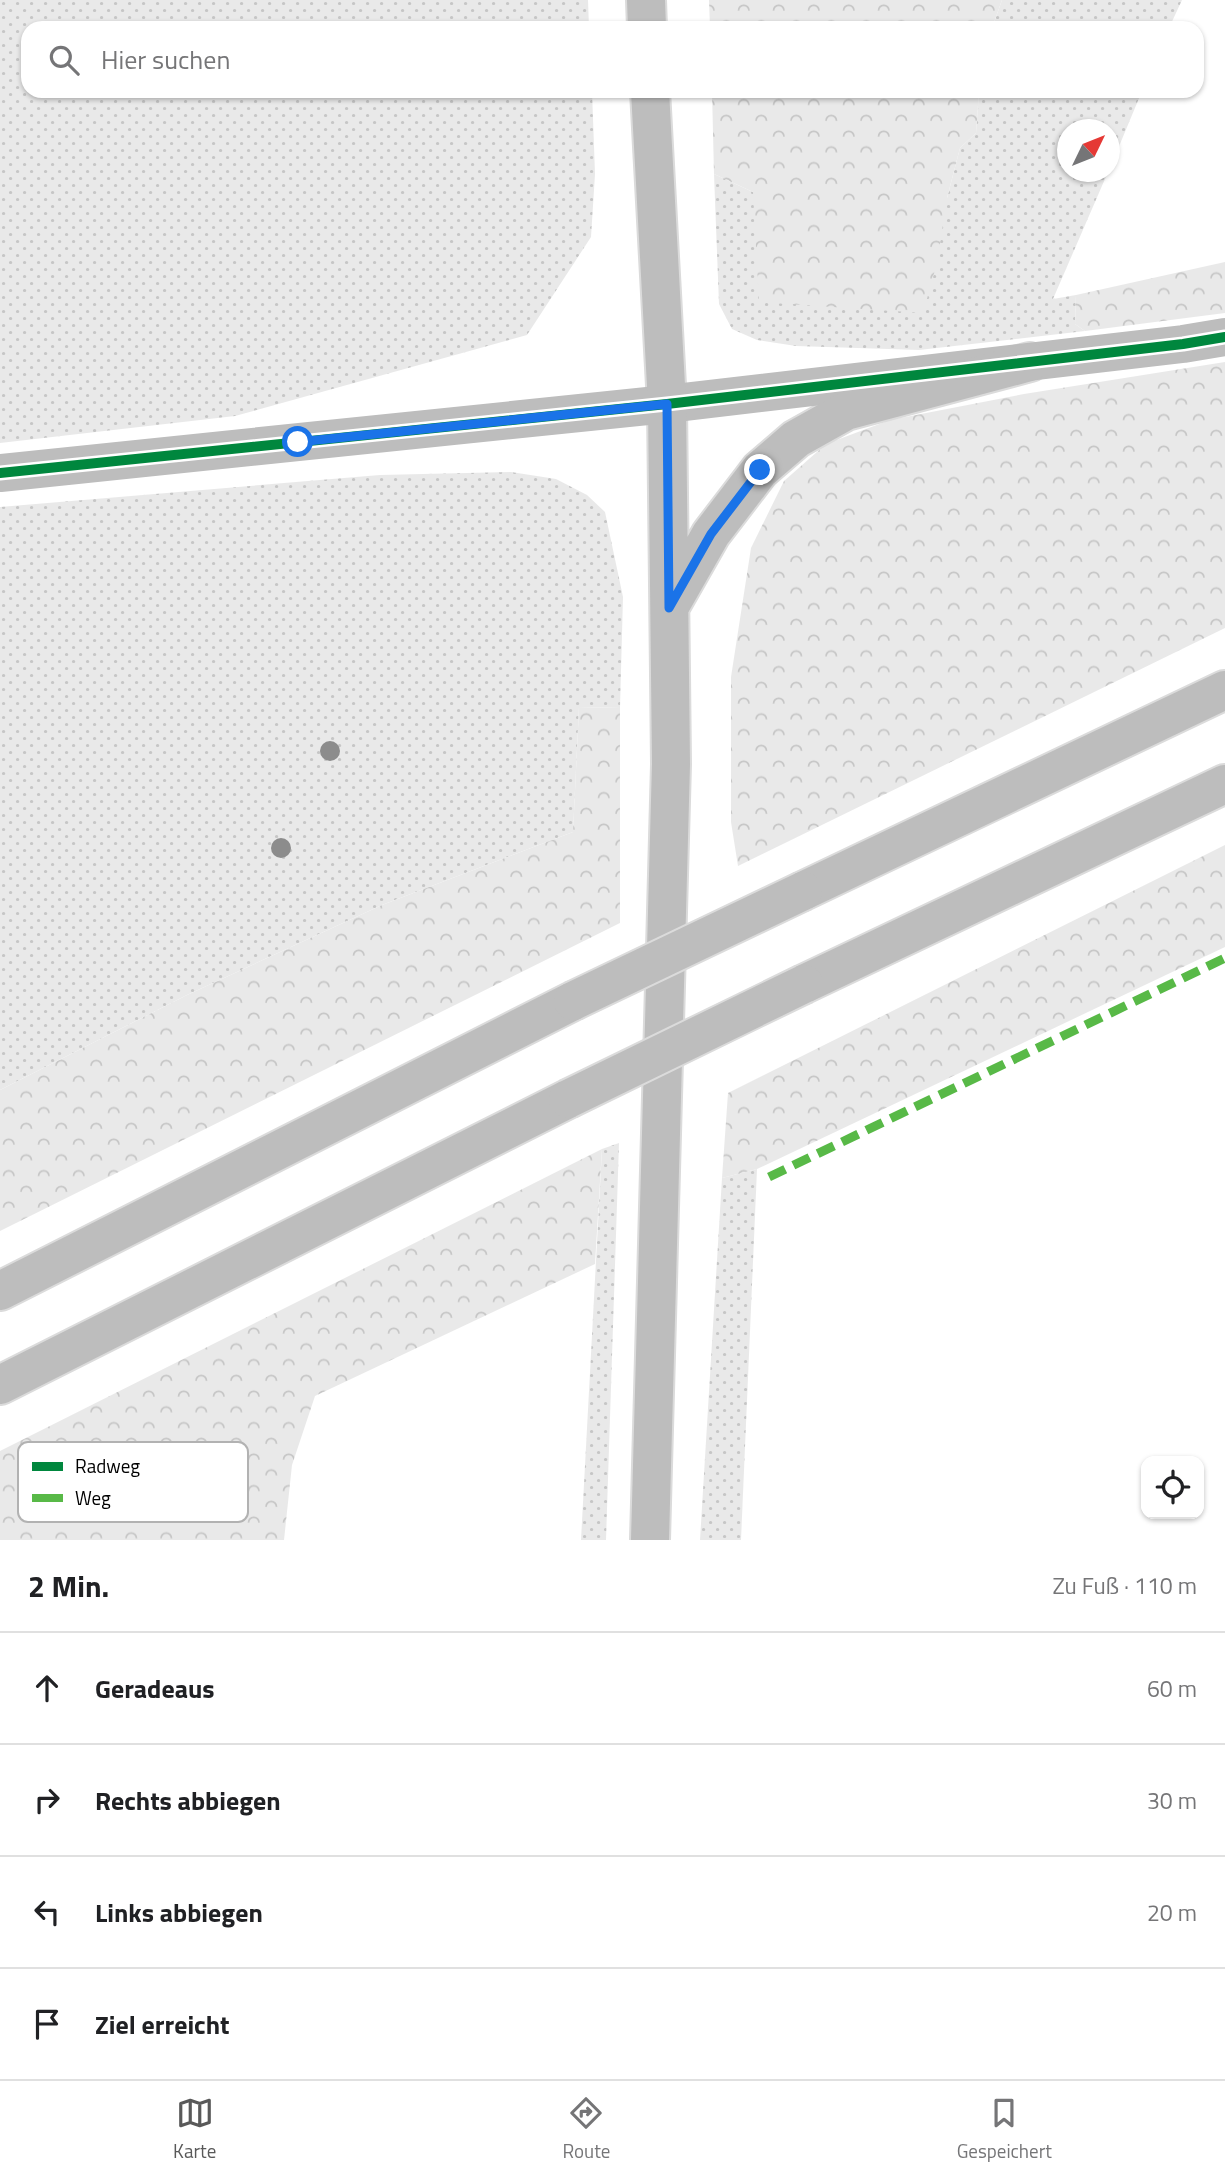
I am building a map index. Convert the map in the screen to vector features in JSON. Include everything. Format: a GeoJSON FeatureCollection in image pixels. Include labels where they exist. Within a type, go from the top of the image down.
{"type":"FeatureCollection","features":[{"type":"Feature","properties":{"kind":"main road"},"geometry":{"type":"LineString","coordinates":[[646,0],[647,21]]}},
{"type":"Feature","properties":{"kind":"main road"},"geometry":{"type":"LineString","coordinates":[[650,98],[667,404],[671,764],[650,1540]]}},
{"type":"Feature","properties":{"kind":"main road"},"geometry":{"type":"LineString","coordinates":[[0,473],[667,404],[1225,337]]}},
{"type":"Feature","properties":{"kind":"main road"},"geometry":{"type":"LineString","coordinates":[[669,608],[719,523],[760,470],[796,439],[846,411],[1030,362]]}},
{"type":"Feature","properties":{"kind":"main road"},"geometry":{"type":"LineString","coordinates":[[0,1291],[573,1002],[1225,690]]}},
{"type":"Feature","properties":{"kind":"main road"},"geometry":{"type":"LineString","coordinates":[[0,1385],[568,1099],[1225,784]]}},
{"type":"Feature","properties":{"kind":"green space"},"geometry":{"type":"Polygon","coordinates":[[[0,0],[588,0],[589,21],[21,21],[21,98],[592,98],[595,174],[591,237],[527,335],[235,416],[0,443],[0,0]]]}},
{"type":"Feature","properties":{"kind":"green space"},"geometry":{"type":"Polygon","coordinates":[[[709,0],[1002,0],[994,21],[710,21],[709,0]]]}},
{"type":"Feature","properties":{"kind":"green space"},"geometry":{"type":"Polygon","coordinates":[[[1002,0],[1182,0],[1172,21],[994,21],[1002,0]]]}},
{"type":"Feature","properties":{"kind":"green space"},"geometry":{"type":"Polygon","coordinates":[[[712,98],[978,98],[976,133],[960,148],[947,198],[937,263],[923,313],[759,302],[753,192],[714,174],[712,98]]]}},
{"type":"Feature","properties":{"kind":"green space"},"geometry":{"type":"Polygon","coordinates":[[[978,98],[1139,98],[1120,144],[1120,119],[1057,119],[1057,182],[1104,182],[1053,299],[1076,295],[1075,324],[1085,331],[919,350],[796,346],[757,340],[732,329],[719,304],[714,174],[753,192],[947,198],[960,148],[976,133],[978,98]]]}},
{"type":"Feature","properties":{"kind":"green space"},"geometry":{"type":"Polygon","coordinates":[[[1225,262],[1225,313],[1085,331],[1075,324],[1076,295],[1225,262]]]}},
{"type":"Feature","properties":{"kind":"green space"},"geometry":{"type":"Polygon","coordinates":[[[1225,362],[1225,628],[738,866],[731,822],[731,677],[751,548],[784,481],[826,444],[890,420],[1024,394],[1225,362]]]}},
{"type":"Feature","properties":{"kind":"green space"},"geometry":{"type":"Polygon","coordinates":[[[511,472],[556,479],[587,495],[605,512],[623,597],[620,707],[579,708],[573,832],[382,905],[187,995],[0,1090],[0,507],[380,475],[511,472]]]}},
{"type":"Feature","properties":{"kind":"green space"},"geometry":{"type":"Polygon","coordinates":[[[620,707],[620,923],[0,1231],[0,1090],[187,995],[382,905],[573,832],[579,708],[620,707]]]}},
{"type":"Feature","properties":{"kind":"green space"},"geometry":{"type":"Polygon","coordinates":[[[1225,845],[1225,947],[757,1169],[722,1178],[728,1093],[1225,845]]]}},
{"type":"Feature","properties":{"kind":"green space"},"geometry":{"type":"Polygon","coordinates":[[[619,1143],[606,1540],[581,1540],[602,1149],[619,1143]]]}},
{"type":"Feature","properties":{"kind":"green space"},"geometry":{"type":"Polygon","coordinates":[[[602,1149],[595,1264],[315,1396],[292,1465],[284,1540],[0,1540],[0,1451],[602,1149]]]}},
{"type":"Feature","properties":{"kind":"green space"},"geometry":{"type":"Polygon","coordinates":[[[757,1169],[741,1540],[700,1540],[722,1178],[757,1169]]]}},
{"type":"Feature","properties":{"kind":"marked path"},"geometry":{"type":"LineString","coordinates":[[769,1177],[1225,958]]}},
{"type":"Feature","properties":{"kind":"cycle path"},"geometry":{"type":"LineString","coordinates":[[0,473],[667,404],[1225,337]]}},
{"type":"Feature","properties":{"kind":"route"},"geometry":{"type":"LineString","coordinates":[[298,442],[667,404],[669,608],[711,534],[760,470]]}}]}
